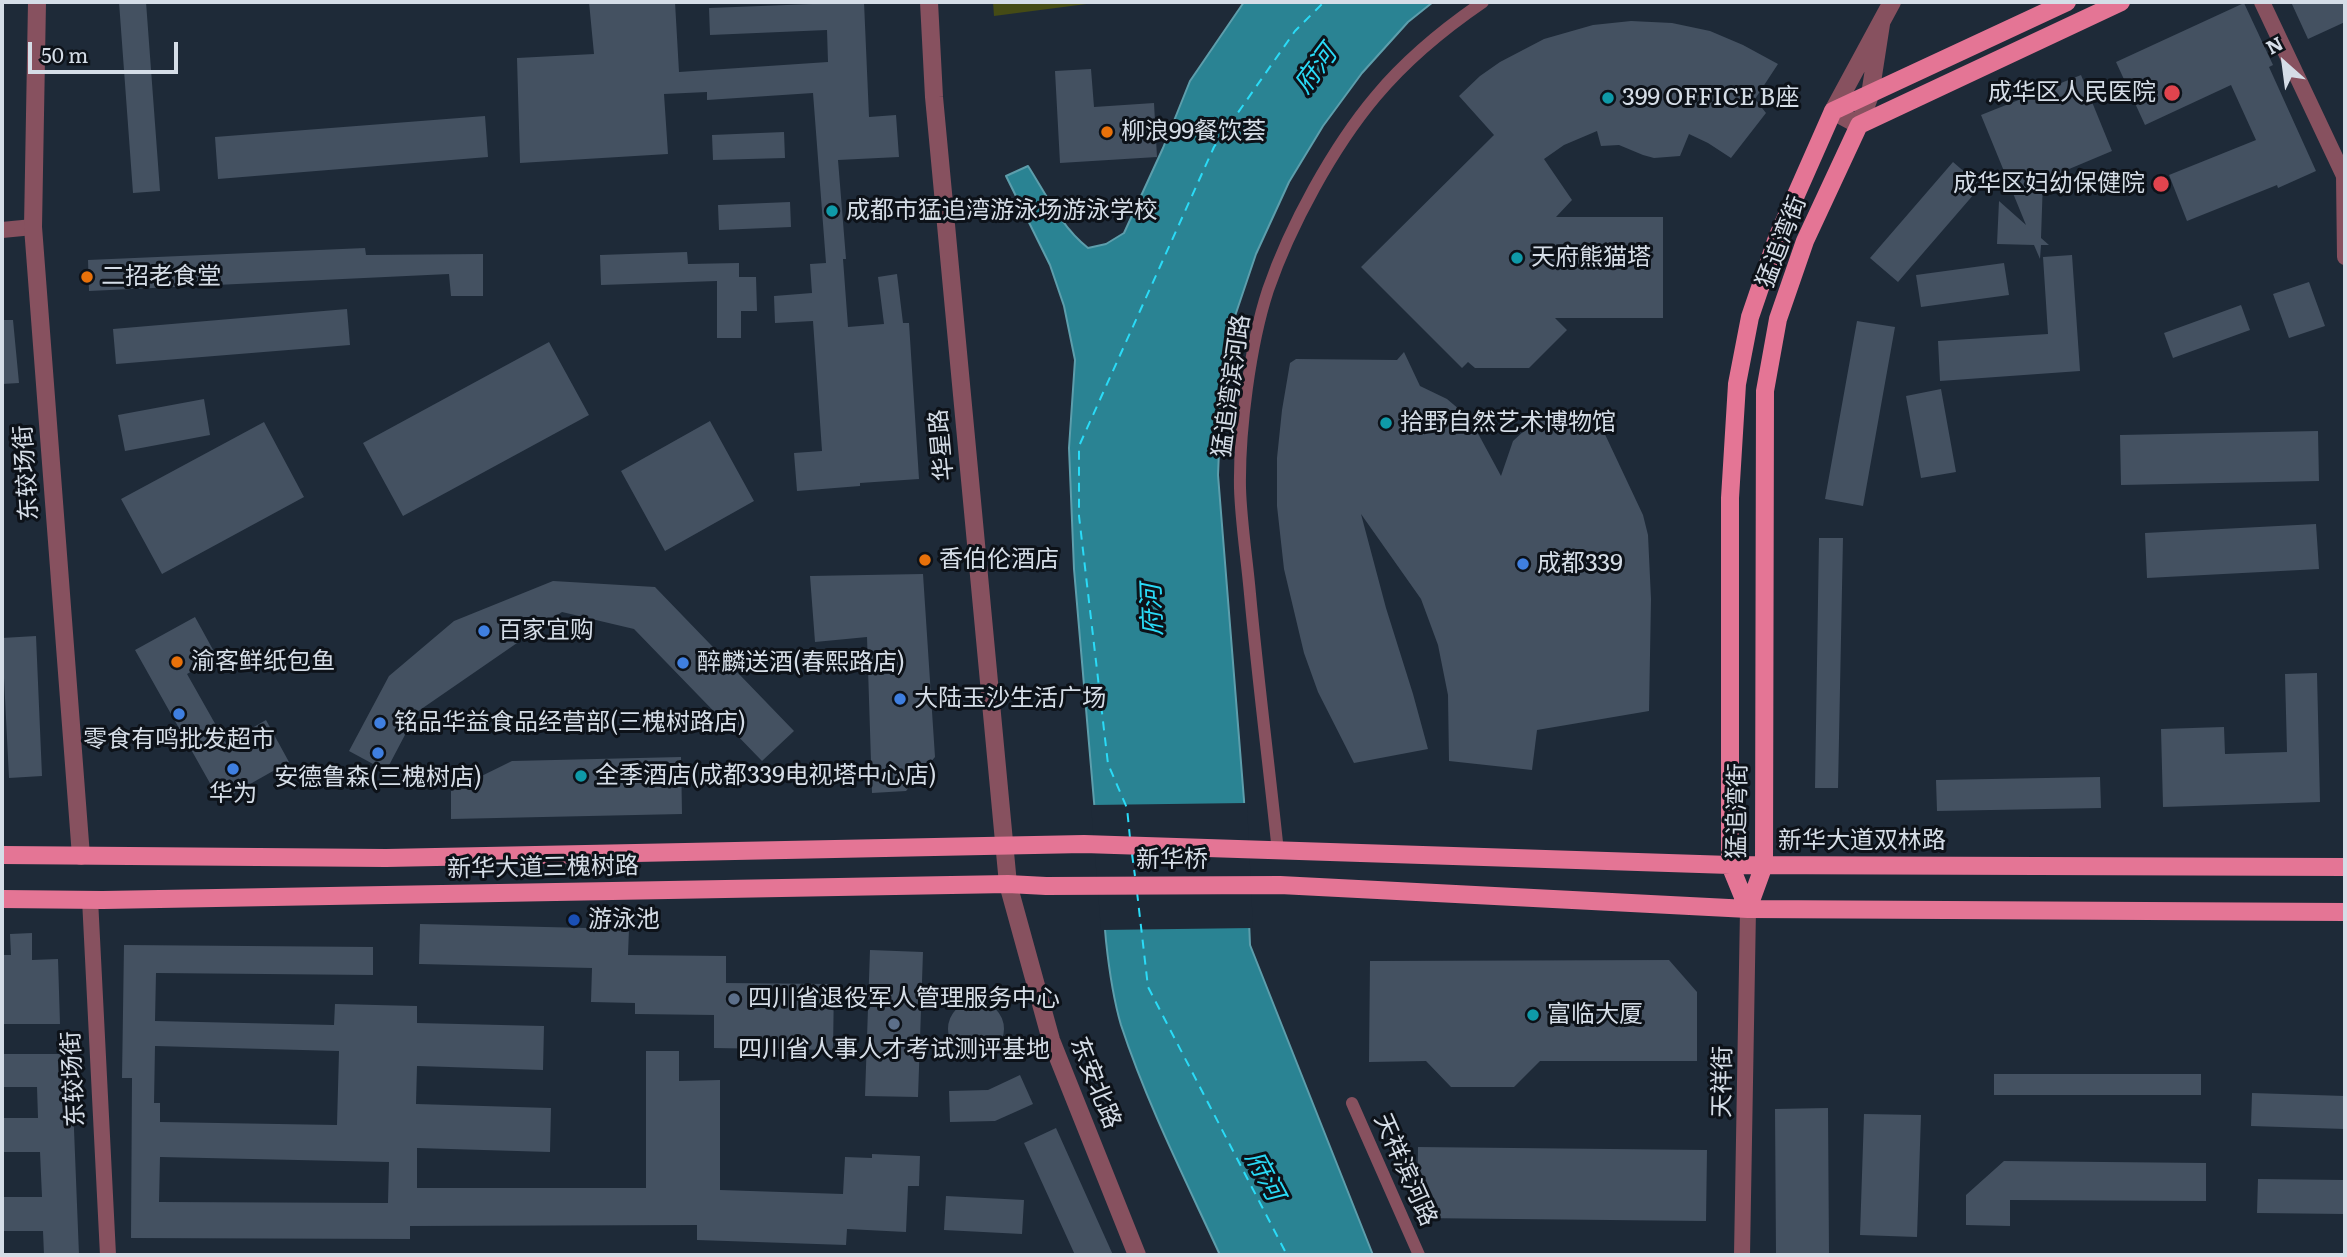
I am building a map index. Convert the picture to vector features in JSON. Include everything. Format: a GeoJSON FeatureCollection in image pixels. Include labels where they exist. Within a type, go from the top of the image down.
{"type":"FeatureCollection","features":[{"type":"Feature","properties":{"kind":"main road"},"geometry":{"type":"LineString","coordinates":[[1833,111],[2067,2]]}},
{"type":"Feature","properties":{"kind":"main road"},"geometry":{"type":"LineString","coordinates":[[1859,125],[2121,2]]}},
{"type":"Feature","properties":{"kind":"main road","name":"猛追湾街"},"geometry":{"type":"LineString","coordinates":[[1748,909],[1730,864],[1730,498],[1737,384],[1749,317],[1768,264],[1833,111]]}},
{"type":"Feature","properties":{"kind":"main road","name":"猛追湾街"},"geometry":{"type":"LineString","coordinates":[[1748,909],[1764,864],[1765,391],[1778,319],[1805,241],[1859,125]]}},
{"type":"Feature","properties":{"kind":"main road","name":"新华大道三槐树路"},"geometry":{"type":"LineString","coordinates":[[2,855],[386,858],[1084,845]]}},
{"type":"Feature","properties":{"kind":"main road","name":"新华桥"},"geometry":{"type":"LineString","coordinates":[[1084,845],[1253,850]]}},
{"type":"Feature","properties":{"kind":"main road","name":"新华大道双林路"},"geometry":{"type":"LineString","coordinates":[[1253,850],[1730,864],[2345,867]]}},
{"type":"Feature","properties":{"kind":"main road","name":"新华大道三槐树路"},"geometry":{"type":"LineString","coordinates":[[2,899],[90,900],[1085,884]]}},
{"type":"Feature","properties":{"kind":"main road","name":"新华桥"},"geometry":{"type":"LineString","coordinates":[[1085,884],[1280,885],[1748,909]]}},
{"type":"Feature","properties":{"kind":"main road"},"geometry":{"type":"LineString","coordinates":[[1748,909],[2345,912]]}},
{"type":"Feature","properties":{"kind":"street","name":"东较场街"},"geometry":{"type":"LineString","coordinates":[[37,2],[33,228],[81,856]]}},
{"type":"Feature","properties":{"kind":"street","name":"华星路"},"geometry":{"type":"LineString","coordinates":[[929,2],[936,110],[1008,884]]}},
{"type":"Feature","properties":{"kind":"street","name":"猛追湾滨河路"},"geometry":{"type":"LineString","coordinates":[[1278,852],[1240,489],[1242,425],[1268,290],[1308,200],[1376,96],[1423,48],[1483,2]]}},
{"type":"Feature","properties":{"kind":"street","name":"猛追湾街"},"geometry":{"type":"LineString","coordinates":[[1833,111],[1892,2]]}},
{"type":"Feature","properties":{"kind":"street"},"geometry":{"type":"LineString","coordinates":[[2262,2],[2345,177],[2345,257]]}},
{"type":"Feature","properties":{"kind":"street","name":"猛追湾街"},"geometry":{"type":"LineString","coordinates":[[1859,125],[1870,95],[1881,24]]}},
{"type":"Feature","properties":{"kind":"street"},"geometry":{"type":"LineString","coordinates":[[1833,111],[1859,125]]}},
{"type":"Feature","properties":{"kind":"street"},"geometry":{"type":"LineString","coordinates":[[2,230],[33,228]]}},
{"type":"Feature","properties":{"kind":"street","name":"东安北路"},"geometry":{"type":"LineString","coordinates":[[1008,884],[1051,1040],[1137,1255]]}},
{"type":"Feature","properties":{"kind":"street","name":"东较场街"},"geometry":{"type":"LineString","coordinates":[[90,900],[108,1255]]}},
{"type":"Feature","properties":{"kind":"street","name":"天祥街"},"geometry":{"type":"LineString","coordinates":[[1742,1255],[1748,909]]}},
{"type":"Feature","properties":{"kind":"street","name":"天祥滨河路"},"geometry":{"type":"LineString","coordinates":[[1352,1103],[1419,1255]]}},
{"type":"Feature","properties":{"kind":"green space"},"geometry":{"type":"Polygon","coordinates":[[[993,2],[1102,2],[994,16],[993,2]]]}},
{"type":"Feature","properties":{"kind":"water","name":"府河"},"geometry":{"type":"Polygon","coordinates":[[[1244,2],[1433,2],[1408,22],[1362,73],[1323,126],[1289,182],[1256,254],[1233,322],[1221,404],[1218,475],[1244,800],[1250,945],[1373,1255],[1220,1255],[1155,1112],[1121,1025],[1106,941],[1074,569],[1069,448],[1075,360],[1064,306],[1050,265],[1006,176],[1028,166],[1062,220],[1088,248],[1106,244],[1124,233],[1190,81],[1244,2]]]}},
{"type":"Feature","properties":{"kind":"pier"},"geometry":{"type":"Polygon","coordinates":[[[1247,803],[1253,928],[1101,930],[1091,805],[1247,803]]]}},
{"type":"Feature","properties":{"kind":"building"},"geometry":{"type":"Polygon","coordinates":[[[119,2],[146,2],[160,191],[133,193],[119,2]]]}},
{"type":"Feature","properties":{"kind":"building"},"geometry":{"type":"Polygon","coordinates":[[[589,2],[675,2],[679,72],[828,62],[827,30],[710,35],[709,8],[864,2],[869,117],[896,115],[899,157],[838,160],[848,327],[884,324],[878,277],[897,274],[903,323],[909,323],[919,479],[797,491],[794,453],[822,451],[813,321],[775,323],[774,296],[812,293],[810,264],[826,263],[813,93],[707,100],[707,92],[664,94],[668,154],[520,163],[517,58],[594,54],[589,2]]]}},
{"type":"Feature","properties":{"kind":"building"},"geometry":{"type":"Polygon","coordinates":[[[2291,2],[2345,2],[2345,22],[2308,39],[2291,2]]]}},
{"type":"Feature","properties":{"kind":"building"},"geometry":{"type":"Polygon","coordinates":[[[2244,3],[2273,65],[2269,67],[2316,171],[2278,188],[2277,185],[2187,221],[2169,175],[2256,140],[2231,85],[2145,125],[2116,62],[2244,3]]]}},
{"type":"Feature","properties":{"kind":"building"},"geometry":{"type":"Polygon","coordinates":[[[1631,21],[1672,23],[1710,31],[1778,64],[1755,99],[1766,113],[1731,158],[1689,134],[1680,156],[1654,158],[1619,145],[1601,146],[1597,131],[1564,145],[1544,159],[1572,200],[1556,217],[1663,217],[1663,318],[1555,318],[1567,330],[1529,368],[1475,368],[1468,362],[1462,368],[1361,267],[1494,135],[1459,96],[1480,76],[1500,62],[1544,39],[1593,25],[1631,21]]]}},
{"type":"Feature","properties":{"kind":"building","name":"柳浪99餐饮荟"},"geometry":{"type":"Polygon","coordinates":[[[1091,69],[1094,107],[1154,103],[1157,157],[1060,163],[1055,71],[1091,69]]]}},
{"type":"Feature","properties":{"kind":"building"},"geometry":{"type":"Polygon","coordinates":[[[2081,75],[2112,151],[2043,180],[2041,238],[2049,245],[2041,245],[2040,259],[2034,245],[1997,244],[1999,201],[2026,225],[1981,115],[2081,75]]]}},
{"type":"Feature","properties":{"kind":"building"},"geometry":{"type":"Polygon","coordinates":[[[485,116],[488,157],[218,179],[215,137],[485,116]]]}},
{"type":"Feature","properties":{"kind":"building"},"geometry":{"type":"Polygon","coordinates":[[[784,132],[785,158],[713,160],[712,135],[784,132]]]}},
{"type":"Feature","properties":{"kind":"building"},"geometry":{"type":"Polygon","coordinates":[[[1953,162],[1981,186],[1898,282],[1870,258],[1953,162]]]}},
{"type":"Feature","properties":{"kind":"building"},"geometry":{"type":"Polygon","coordinates":[[[790,202],[791,227],[719,230],[718,205],[790,202]]]}},
{"type":"Feature","properties":{"kind":"building"},"geometry":{"type":"Polygon","coordinates":[[[365,248],[366,255],[483,254],[483,296],[451,296],[449,274],[89,291],[88,260],[365,248]]]}},
{"type":"Feature","properties":{"kind":"building"},"geometry":{"type":"Polygon","coordinates":[[[687,252],[688,264],[739,263],[739,277],[756,277],[757,311],[741,311],[741,338],[717,338],[717,281],[601,285],[600,255],[687,252]]]}},
{"type":"Feature","properties":{"kind":"building"},"geometry":{"type":"Polygon","coordinates":[[[2072,255],[2080,371],[1940,381],[1938,341],[2048,334],[2043,257],[2072,255]]]}},
{"type":"Feature","properties":{"kind":"building"},"geometry":{"type":"Polygon","coordinates":[[[2004,263],[2009,295],[1921,307],[1916,275],[2004,263]]]}},
{"type":"Feature","properties":{"kind":"building"},"geometry":{"type":"Polygon","coordinates":[[[2309,282],[2325,326],[2289,338],[2273,294],[2309,282]]]}},
{"type":"Feature","properties":{"kind":"building"},"geometry":{"type":"Polygon","coordinates":[[[2241,305],[2250,330],[2173,358],[2164,333],[2241,305]]]}},
{"type":"Feature","properties":{"kind":"building"},"geometry":{"type":"Polygon","coordinates":[[[347,309],[350,345],[116,364],[113,329],[347,309]]]}},
{"type":"Feature","properties":{"kind":"building"},"geometry":{"type":"Polygon","coordinates":[[[2,320],[13,320],[19,383],[2,384],[2,320]]]}},
{"type":"Feature","properties":{"kind":"building"},"geometry":{"type":"Polygon","coordinates":[[[1857,321],[1895,327],[1863,506],[1825,499],[1857,321]]]}},
{"type":"Feature","properties":{"kind":"building"},"geometry":{"type":"Polygon","coordinates":[[[549,342],[589,415],[403,516],[363,443],[549,342]]]}},
{"type":"Feature","properties":{"kind":"building","name":"成都339"},"geometry":{"type":"Polygon","coordinates":[[[1404,352],[1420,386],[1447,399],[1474,426],[1501,476],[1513,441],[1538,418],[1554,411],[1568,409],[1591,417],[1602,428],[1643,515],[1648,535],[1651,599],[1649,711],[1537,730],[1532,770],[1449,761],[1448,695],[1438,645],[1421,599],[1361,514],[1428,749],[1354,763],[1318,692],[1304,653],[1284,569],[1277,506],[1277,458],[1290,363],[1296,359],[1397,360],[1404,352]]]}},
{"type":"Feature","properties":{"kind":"building"},"geometry":{"type":"Polygon","coordinates":[[[1941,389],[1956,472],[1921,478],[1906,396],[1941,389]]]}},
{"type":"Feature","properties":{"kind":"building"},"geometry":{"type":"Polygon","coordinates":[[[204,399],[210,435],[125,451],[118,415],[204,399]]]}},
{"type":"Feature","properties":{"kind":"building"},"geometry":{"type":"Polygon","coordinates":[[[710,421],[754,501],[665,551],[621,471],[710,421]]]}},
{"type":"Feature","properties":{"kind":"building"},"geometry":{"type":"Polygon","coordinates":[[[264,422],[304,497],[162,574],[121,499],[264,422]]]}},
{"type":"Feature","properties":{"kind":"building"},"geometry":{"type":"Polygon","coordinates":[[[2318,431],[2319,481],[2121,485],[2120,435],[2318,431]]]}},
{"type":"Feature","properties":{"kind":"building"},"geometry":{"type":"Polygon","coordinates":[[[2316,524],[2319,569],[2147,578],[2145,533],[2316,524]]]}},
{"type":"Feature","properties":{"kind":"building"},"geometry":{"type":"Polygon","coordinates":[[[1819,538],[1843,538],[1838,788],[1815,788],[1819,538]]]}},
{"type":"Feature","properties":{"kind":"building","name":"大陆玉沙生活广场"},"geometry":{"type":"Polygon","coordinates":[[[923,574],[935,757],[906,791],[872,793],[867,637],[815,642],[810,576],[923,574]]]}},
{"type":"Feature","properties":{"kind":"building"},"geometry":{"type":"Polygon","coordinates":[[[553,581],[655,587],[794,731],[762,761],[634,629],[562,612],[417,712],[386,771],[349,751],[389,676],[454,621],[553,581]]]}},
{"type":"Feature","properties":{"kind":"building"},"geometry":{"type":"Polygon","coordinates":[[[195,617],[217,657],[187,674],[226,743],[266,720],[289,762],[220,801],[135,650],[195,617]]]}},
{"type":"Feature","properties":{"kind":"building"},"geometry":{"type":"Polygon","coordinates":[[[36,636],[42,776],[9,778],[2,638],[36,636]]]}},
{"type":"Feature","properties":{"kind":"building"},"geometry":{"type":"Polygon","coordinates":[[[2317,673],[2320,802],[2163,807],[2161,729],[2224,727],[2225,754],[2287,752],[2285,674],[2317,673]]]}},
{"type":"Feature","properties":{"kind":"building","name":"全季酒店(成都339电视塔中心店)"},"geometry":{"type":"Polygon","coordinates":[[[681,757],[682,814],[451,819],[451,791],[512,761],[681,757]]]}},
{"type":"Feature","properties":{"kind":"building"},"geometry":{"type":"Polygon","coordinates":[[[2100,777],[2101,808],[1937,811],[1936,780],[2100,777]]]}},
{"type":"Feature","properties":{"kind":"building"},"geometry":{"type":"Polygon","coordinates":[[[420,924],[629,929],[628,955],[726,956],[726,983],[834,984],[833,1050],[714,1048],[714,1015],[635,1014],[635,1003],[591,1002],[592,968],[419,964],[420,924]]]}},
{"type":"Feature","properties":{"kind":"building"},"geometry":{"type":"Polygon","coordinates":[[[32,933],[32,960],[58,959],[60,1024],[2,1024],[2,955],[11,955],[10,934],[32,933]]]}},
{"type":"Feature","properties":{"kind":"building"},"geometry":{"type":"Polygon","coordinates":[[[124,945],[373,947],[373,975],[156,973],[155,1021],[334,1025],[335,1004],[417,1006],[417,1023],[544,1026],[543,1070],[417,1066],[416,1104],[551,1108],[550,1152],[417,1148],[417,1188],[646,1188],[646,1051],[679,1051],[679,1081],[720,1080],[720,1190],[843,1194],[845,1157],[872,1158],[872,1154],[920,1156],[919,1186],[908,1186],[906,1232],[847,1229],[846,1245],[697,1240],[697,1225],[410,1226],[410,1239],[131,1238],[132,1078],[122,1078],[124,945]],[[155,1046],[154,1103],[160,1103],[160,1122],[337,1125],[339,1051],[155,1046]],[[160,1157],[159,1202],[388,1203],[389,1162],[160,1157]]]}},
{"type":"Feature","properties":{"kind":"building","name":"四川省人事人才考试测评基地"},"geometry":{"type":"Polygon","coordinates":[[[870,950],[923,952],[918,1097],[865,1096],[870,950]]]}},
{"type":"Feature","properties":{"kind":"building","name":"富临大厦"},"geometry":{"type":"Polygon","coordinates":[[[1669,960],[1697,992],[1697,1061],[1540,1061],[1514,1087],[1451,1087],[1426,1061],[1369,1062],[1370,961],[1669,960]]]}},
{"type":"Feature","properties":{"kind":"building"},"geometry":{"type":"Polygon","coordinates":[[[976,1001],[987,1003],[996,1009],[1002,1018],[1002,1040],[996,1049],[987,1055],[976,1057],[965,1055],[956,1049],[950,1040],[948,1029],[950,1018],[956,1009],[965,1003],[976,1001]]]}},
{"type":"Feature","properties":{"kind":"building"},"geometry":{"type":"Polygon","coordinates":[[[2,1054],[71,1054],[79,1255],[44,1255],[43,1231],[2,1231],[2,1197],[42,1197],[40,1152],[2,1152],[2,1118],[38,1118],[37,1087],[2,1087],[2,1054]]]}},
{"type":"Feature","properties":{"kind":"building"},"geometry":{"type":"Polygon","coordinates":[[[1994,1074],[2201,1074],[2201,1095],[1994,1095],[1994,1074]]]}},
{"type":"Feature","properties":{"kind":"building"},"geometry":{"type":"Polygon","coordinates":[[[1020,1075],[1033,1104],[995,1121],[950,1122],[949,1091],[988,1090],[1020,1075]]]}},
{"type":"Feature","properties":{"kind":"building"},"geometry":{"type":"Polygon","coordinates":[[[2252,1093],[2345,1096],[2345,1129],[2251,1126],[2252,1093]]]}},
{"type":"Feature","properties":{"kind":"building"},"geometry":{"type":"Polygon","coordinates":[[[1828,1108],[1829,1255],[1776,1255],[1775,1109],[1828,1108]]]}},
{"type":"Feature","properties":{"kind":"building"},"geometry":{"type":"Polygon","coordinates":[[[1864,1114],[1921,1115],[1917,1237],[1860,1235],[1864,1114]]]}},
{"type":"Feature","properties":{"kind":"building"},"geometry":{"type":"Polygon","coordinates":[[[1056,1128],[1113,1255],[1075,1255],[1024,1143],[1056,1128]]]}},
{"type":"Feature","properties":{"kind":"building"},"geometry":{"type":"Polygon","coordinates":[[[1418,1147],[1707,1150],[1706,1221],[1417,1218],[1418,1147]]]}},
{"type":"Feature","properties":{"kind":"building"},"geometry":{"type":"Polygon","coordinates":[[[2004,1161],[2206,1163],[2206,1201],[2010,1200],[2010,1226],[1966,1225],[1966,1195],[2004,1161]]]}},
{"type":"Feature","properties":{"kind":"building"},"geometry":{"type":"Polygon","coordinates":[[[2258,1179],[2345,1180],[2345,1214],[2257,1213],[2258,1179]]]}},
{"type":"Feature","properties":{"kind":"building"},"geometry":{"type":"Polygon","coordinates":[[[946,1196],[1024,1200],[1022,1234],[944,1230],[946,1196]]]}},
{"type":"Feature","properties":{"kind":"ferry route"},"geometry":{"type":"LineString","coordinates":[[1130,838],[1127,808],[1108,764],[1079,516],[1079,446],[1214,147],[1295,31],[1324,2]]}},
{"type":"Feature","properties":{"kind":"ferry route"},"geometry":{"type":"LineString","coordinates":[[1132,854],[1135,876]]}},
{"type":"Feature","properties":{"kind":"ferry route"},"geometry":{"type":"LineString","coordinates":[[1137,892],[1148,987],[1287,1255]]}},
{"type":"Feature","properties":{"kind":"place","name":"成华区人民医院"},"geometry":{"type":"Point","coordinates":[2172,93]}},
{"type":"Feature","properties":{"kind":"place","name":"399 OFFICE B座"},"geometry":{"type":"Point","coordinates":[1608,98]}},
{"type":"Feature","properties":{"kind":"place","name":"柳浪99餐饮荟"},"geometry":{"type":"Point","coordinates":[1107,132]}},
{"type":"Feature","properties":{"kind":"place","name":"成华区妇幼保健院"},"geometry":{"type":"Point","coordinates":[2161,184]}},
{"type":"Feature","properties":{"kind":"place","name":"成都市猛追湾游泳场游泳学校"},"geometry":{"type":"Point","coordinates":[832,211]}},
{"type":"Feature","properties":{"kind":"place","name":"天府熊猫塔"},"geometry":{"type":"Point","coordinates":[1517,258]}},
{"type":"Feature","properties":{"kind":"place","name":"二招老食堂"},"geometry":{"type":"Point","coordinates":[87,277]}},
{"type":"Feature","properties":{"kind":"place","name":"拾野自然艺术博物馆"},"geometry":{"type":"Point","coordinates":[1386,423]}},
{"type":"Feature","properties":{"kind":"place","name":"香伯伦酒店"},"geometry":{"type":"Point","coordinates":[925,560]}},
{"type":"Feature","properties":{"kind":"place","name":"成都339"},"geometry":{"type":"Point","coordinates":[1523,564]}},
{"type":"Feature","properties":{"kind":"place","name":"百家宜购"},"geometry":{"type":"Point","coordinates":[484,631]}},
{"type":"Feature","properties":{"kind":"place","name":"渝客鲜纸包鱼"},"geometry":{"type":"Point","coordinates":[177,662]}},
{"type":"Feature","properties":{"kind":"place","name":"醉麟送酒(春熙路店)"},"geometry":{"type":"Point","coordinates":[683,663]}},
{"type":"Feature","properties":{"kind":"place","name":"大陆玉沙生活广场"},"geometry":{"type":"Point","coordinates":[900,699]}},
{"type":"Feature","properties":{"kind":"place","name":"零食有鸣批发超市"},"geometry":{"type":"Point","coordinates":[179,714]}},
{"type":"Feature","properties":{"kind":"place","name":"铭品华益食品经营部(三槐树路店)"},"geometry":{"type":"Point","coordinates":[380,723]}},
{"type":"Feature","properties":{"kind":"place","name":"安德鲁森(三槐树店)"},"geometry":{"type":"Point","coordinates":[378,753]}},
{"type":"Feature","properties":{"kind":"place","name":"华为"},"geometry":{"type":"Point","coordinates":[233,769]}},
{"type":"Feature","properties":{"kind":"place","name":"全季酒店(成都339电视塔中心店)"},"geometry":{"type":"Point","coordinates":[581,776]}},
{"type":"Feature","properties":{"kind":"place","name":"游泳池"},"geometry":{"type":"Point","coordinates":[574,920]}},
{"type":"Feature","properties":{"kind":"place","name":"四川省退役军人管理服务中心"},"geometry":{"type":"Point","coordinates":[734,999]}},
{"type":"Feature","properties":{"kind":"place","name":"富临大厦"},"geometry":{"type":"Point","coordinates":[1533,1015]}},
{"type":"Feature","properties":{"kind":"place","name":"四川省人事人才考试测评基地"},"geometry":{"type":"Point","coordinates":[894,1024]}}]}
